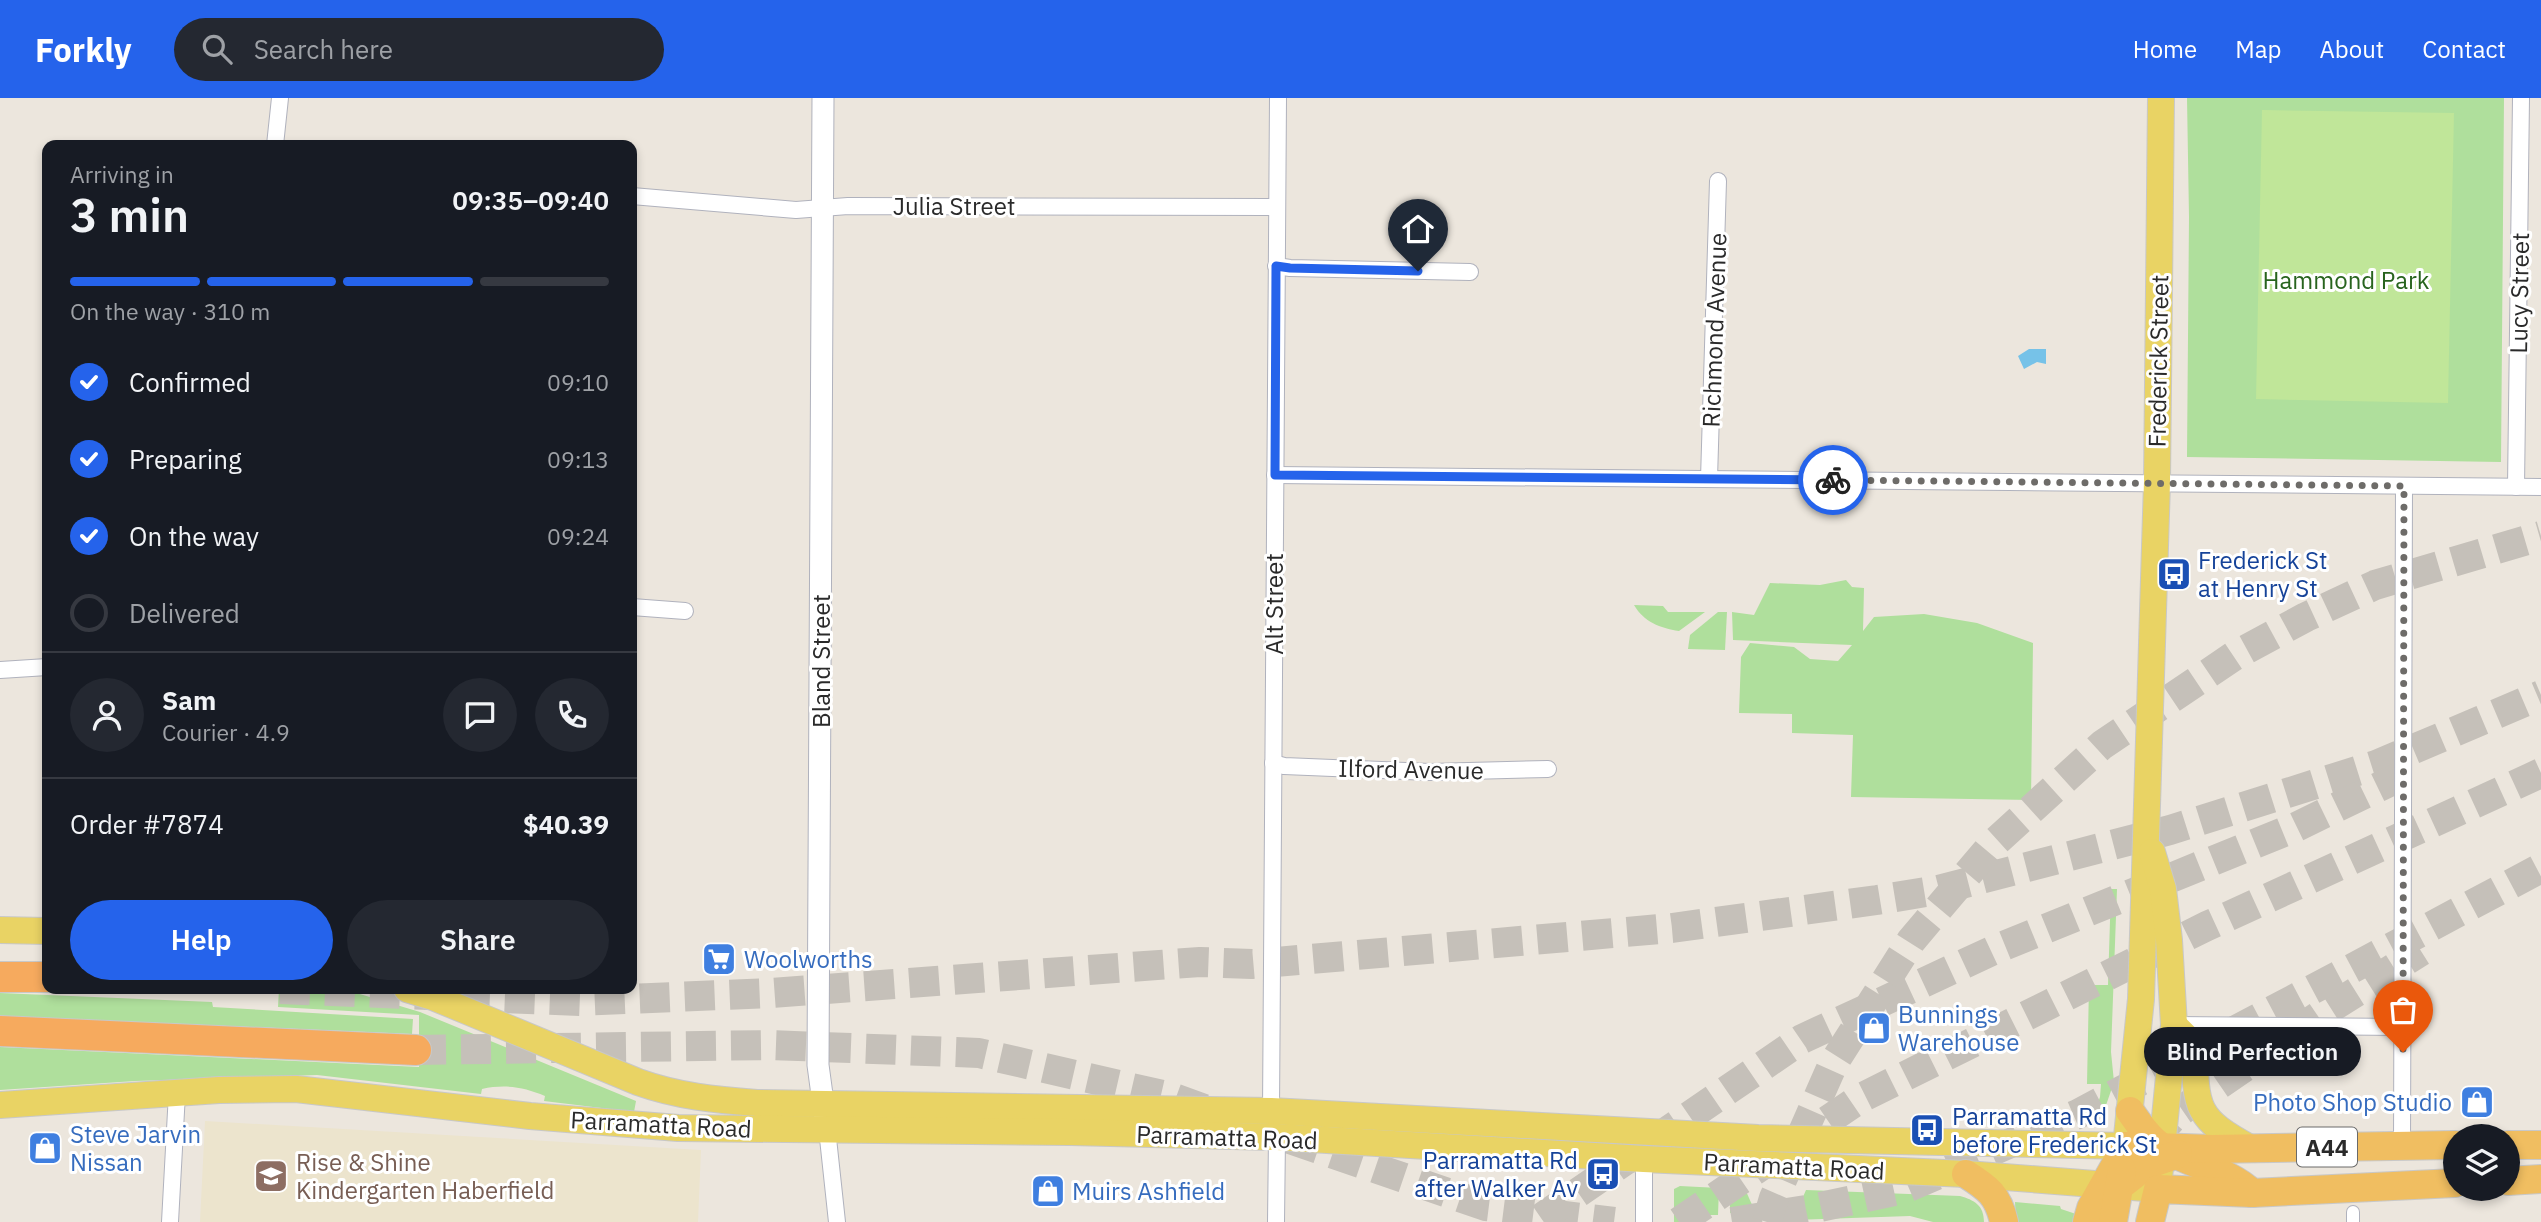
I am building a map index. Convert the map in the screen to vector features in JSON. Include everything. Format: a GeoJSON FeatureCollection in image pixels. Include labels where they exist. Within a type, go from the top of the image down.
{"type":"FeatureCollection","features":[{"type":"Feature","properties":{"kind":"highway"},"geometry":{"type":"LineString","coordinates":[[0,977],[42,977]]}},
{"type":"Feature","properties":{"kind":"highway"},"geometry":{"type":"LineString","coordinates":[[0,1031],[416,1050]]}},
{"type":"Feature","properties":{"kind":"highway"},"geometry":{"type":"LineString","coordinates":[[2130,1111],[2166,1154],[2238,1180],[2252,1194]]}},
{"type":"Feature","properties":{"kind":"highway","name":"Parramatta Road"},"geometry":{"type":"LineString","coordinates":[[2126,1146],[2166,1154],[2212,1149],[2443,1145]]}},
{"type":"Feature","properties":{"kind":"highway"},"geometry":{"type":"LineString","coordinates":[[2520,1145],[2541,1145]]}},
{"type":"Feature","properties":{"kind":"highway"},"geometry":{"type":"LineString","coordinates":[[2113,1222],[2112,1185],[2126,1146]]}},
{"type":"Feature","properties":{"kind":"highway"},"geometry":{"type":"LineString","coordinates":[[2087,1222],[2091,1208],[2112,1185],[2166,1154]]}},
{"type":"Feature","properties":{"kind":"highway"},"geometry":{"type":"LineString","coordinates":[[1966,1174],[1986,1186],[2000,1204],[2004,1222]]}},
{"type":"Feature","properties":{"kind":"highway"},"geometry":{"type":"LineString","coordinates":[[2520,1180],[2541,1179]]}},
{"type":"Feature","properties":{"kind":"highway","name":"Parramatta Road"},"geometry":{"type":"LineString","coordinates":[[2158,1189],[2252,1194],[2443,1184]]}},
{"type":"Feature","properties":{"kind":"highway"},"geometry":{"type":"LineString","coordinates":[[2150,1222],[2158,1189]]}},
{"type":"Feature","properties":{"kind":"main road","name":"Frederick Street"},"geometry":{"type":"LineString","coordinates":[[2126,1146],[2141,999],[2157,482],[2161,98]]}},
{"type":"Feature","properties":{"kind":"main road","name":"Frederick Street"},"geometry":{"type":"LineString","coordinates":[[2146,834],[2163,889],[2174,1025],[2166,1154],[2158,1189]]}},
{"type":"Feature","properties":{"kind":"main road"},"geometry":{"type":"LineString","coordinates":[[0,930],[42,931]]}},
{"type":"Feature","properties":{"kind":"main road","name":"Parramatta Road"},"geometry":{"type":"LineString","coordinates":[[423,994],[655,1088],[825,1116],[1966,1174],[2158,1189]]}},
{"type":"Feature","properties":{"kind":"main road"},"geometry":{"type":"LineString","coordinates":[[2174,1025],[2195,1046],[2195,1080],[2206,1118],[2218,1130],[2252,1149]]}},
{"type":"Feature","properties":{"kind":"main road","name":"Parramatta Road"},"geometry":{"type":"LineString","coordinates":[[0,1105],[177,1093],[296,1089],[605,1123],[678,1128],[825,1116],[1271,1111],[1758,1138],[2126,1146]]}},
{"type":"Feature","properties":{"kind":"street"},"geometry":{"type":"LineString","coordinates":[[276,140],[280,98]]}},
{"type":"Feature","properties":{"kind":"street","name":"Bland Street"},"geometry":{"type":"LineString","coordinates":[[823,98],[818,1065],[837,1222]]}},
{"type":"Feature","properties":{"kind":"street","name":"Alt Street"},"geometry":{"type":"LineString","coordinates":[[1271,1111],[1278,98]]}},
{"type":"Feature","properties":{"kind":"street","name":"Lucy Street"},"geometry":{"type":"LineString","coordinates":[[2516,487],[2521,98]]}},
{"type":"Feature","properties":{"kind":"street","name":"Richmond Avenue"},"geometry":{"type":"LineString","coordinates":[[1709,479],[1718,181]]}},
{"type":"Feature","properties":{"kind":"street","name":"Julia Street"},"geometry":{"type":"LineString","coordinates":[[637,196],[796,210],[823,207],[1276,207]]}},
{"type":"Feature","properties":{"kind":"street"},"geometry":{"type":"LineString","coordinates":[[1276,266],[1470,272]]}},
{"type":"Feature","properties":{"kind":"street"},"geometry":{"type":"LineString","coordinates":[[1275,475],[2541,487]]}},
{"type":"Feature","properties":{"kind":"street"},"geometry":{"type":"LineString","coordinates":[[2402,1145],[2404,486]]}},
{"type":"Feature","properties":{"kind":"street"},"geometry":{"type":"LineString","coordinates":[[637,607],[685,611]]}},
{"type":"Feature","properties":{"kind":"street"},"geometry":{"type":"LineString","coordinates":[[0,670],[42,667]]}},
{"type":"Feature","properties":{"kind":"street","name":"Ilford Avenue"},"geometry":{"type":"LineString","coordinates":[[1273,763],[1284,766],[1430,772],[1548,769]]}},
{"type":"Feature","properties":{"kind":"street"},"geometry":{"type":"LineString","coordinates":[[2174,1025],[2403,1027]]}},
{"type":"Feature","properties":{"kind":"street"},"geometry":{"type":"LineString","coordinates":[[170,1222],[177,1093]]}},
{"type":"Feature","properties":{"kind":"street"},"geometry":{"type":"LineString","coordinates":[[1276,1222],[1277,1137]]}},
{"type":"Feature","properties":{"kind":"street"},"geometry":{"type":"LineString","coordinates":[[1644,1159],[1644,1222]]}},
{"type":"Feature","properties":{"kind":"shaded area"},"geometry":{"type":"Polygon","coordinates":[[[205,1121],[701,1150],[698,1222],[200,1222],[205,1121]]]}},
{"type":"Feature","properties":{"kind":"green space","name":"Hammond Park"},"geometry":{"type":"Polygon","coordinates":[[[2187,98],[2504,98],[2501,462],[2187,457],[2187,98]]]}},
{"type":"Feature","properties":{"kind":"green space"},"geometry":{"type":"Polygon","coordinates":[[[2262,110],[2454,113],[2448,403],[2256,399],[2262,110]]]}},
{"type":"Feature","properties":{"kind":"green space"},"geometry":{"type":"Polygon","coordinates":[[[1846,580],[1852,587],[1864,588],[1863,631],[1874,617],[1924,614],[1977,623],[2033,643],[2031,800],[1851,797],[1853,735],[1792,733],[1792,714],[1739,713],[1741,657],[1750,643],[1794,647],[1810,659],[1838,661],[1852,645],[1733,640],[1732,612],[1754,615],[1770,583],[1820,585],[1846,580]]]}},
{"type":"Feature","properties":{"kind":"green space"},"geometry":{"type":"Polygon","coordinates":[[[1634,605],[1663,606],[1668,612],[1705,612],[1679,631],[1653,623],[1634,605]]]}},
{"type":"Feature","properties":{"kind":"green space"},"geometry":{"type":"Polygon","coordinates":[[[1718,612],[1727,612],[1725,650],[1688,649],[1690,635],[1718,612]]]}},
{"type":"Feature","properties":{"kind":"green space"},"geometry":{"type":"Polygon","coordinates":[[[2111,889],[2117,889],[2111,1052],[2114,1082],[2104,1111],[2094,1120],[2101,1084],[2087,1084],[2089,985],[2108,985],[2111,889]]]}},
{"type":"Feature","properties":{"kind":"green space"},"geometry":{"type":"Polygon","coordinates":[[[0,993],[212,1002],[213,1007],[413,1019],[412,1034],[0,1016],[0,993]]]}},
{"type":"Feature","properties":{"kind":"green space"},"geometry":{"type":"Polygon","coordinates":[[[279,994],[360,994],[420,1012],[636,1101],[634,1112],[544,1101],[545,1096],[514,1087],[482,1089],[481,1094],[317,1075],[135,1081],[0,1090],[0,1047],[419,1067],[419,1015],[278,1007],[279,994]]]}},
{"type":"Feature","properties":{"kind":"green space"},"geometry":{"type":"Polygon","coordinates":[[[1680,1186],[1719,1188],[1718,1215],[1688,1215],[1687,1222],[1674,1222],[1674,1189],[1680,1186]]]}},
{"type":"Feature","properties":{"kind":"green space"},"geometry":{"type":"Polygon","coordinates":[[[1730,1188],[1745,1189],[1757,1216],[1730,1213],[1730,1188]]]}},
{"type":"Feature","properties":{"kind":"green space"},"geometry":{"type":"Polygon","coordinates":[[[1806,1190],[1960,1196],[1977,1204],[1982,1211],[1984,1222],[1933,1222],[1910,1216],[1793,1220],[1806,1190]]]}},
{"type":"Feature","properties":{"kind":"green space"},"geometry":{"type":"Polygon","coordinates":[[[2015,1202],[2060,1206],[2061,1209],[2082,1216],[2080,1222],[2016,1222],[2015,1202]]]}},
{"type":"Feature","properties":{"kind":"water"},"geometry":{"type":"Polygon","coordinates":[[[2029,349],[2046,349],[2046,364],[2037,362],[2024,369],[2018,356],[2029,349]]]}},
{"type":"Feature","properties":{"kind":"tunnel"},"geometry":{"type":"LineString","coordinates":[[1767,1222],[1774,1198],[1833,1064],[1911,941],[1992,845],[2102,745],[2234,656],[2306,617],[2375,585],[2541,536]]}},
{"type":"Feature","properties":{"kind":"tunnel"},"geometry":{"type":"LineString","coordinates":[[405,994],[580,1001],[770,993],[1200,962],[1252,964],[1672,928],[1877,900],[1938,890],[2170,830],[2376,765],[2541,695]]}},
{"type":"Feature","properties":{"kind":"tunnel"},"geometry":{"type":"LineString","coordinates":[[1541,1218],[1802,1039],[1996,949],[2296,827],[2418,768]]}},
{"type":"Feature","properties":{"kind":"tunnel"},"geometry":{"type":"LineString","coordinates":[[1679,1222],[1859,1099],[2207,926],[2541,773]]}},
{"type":"Feature","properties":{"kind":"tunnel"},"geometry":{"type":"LineString","coordinates":[[1732,1222],[1806,1210],[1904,1189],[2078,1114],[2541,868]]}},
{"type":"Feature","properties":{"kind":"tunnel"},"geometry":{"type":"LineString","coordinates":[[2151,1142],[2176,1114],[2329,1009],[2421,951]]}},
{"type":"Feature","properties":{"kind":"tunnel"},"geometry":{"type":"LineString","coordinates":[[416,1050],[770,1045],[979,1053],[1171,1097],[1204,1109]]}},
{"type":"Feature","properties":{"kind":"tunnel"},"geometry":{"type":"LineString","coordinates":[[1290,1139],[1486,1206],[1614,1222]]}},
{"type":"Feature","properties":{"kind":"way so far"},"geometry":{"type":"LineString","coordinates":[[1833,480],[2404,486],[2403,1052]]}},
{"type":"Feature","properties":{"kind":"place","name":"Frederick St at Henry St"},"geometry":{"type":"Point","coordinates":[2174,574]}},
{"type":"Feature","properties":{"kind":"place","name":"Woolworths"},"geometry":{"type":"Point","coordinates":[719,959]}},
{"type":"Feature","properties":{"kind":"place","name":"Bunnings Warehouse"},"geometry":{"type":"Point","coordinates":[1874,1028]}},
{"type":"Feature","properties":{"kind":"place","name":"Blind Perfection"},"geometry":{"type":"Point","coordinates":[2403,1052]}},
{"type":"Feature","properties":{"kind":"place","name":"Photo Shop Studio"},"geometry":{"type":"Point","coordinates":[2477,1102]}},
{"type":"Feature","properties":{"kind":"place","name":"Parramatta Rd before Frederick St"},"geometry":{"type":"Point","coordinates":[1927,1130]}},
{"type":"Feature","properties":{"kind":"place","name":"Steve Jarvin Nissan"},"geometry":{"type":"Point","coordinates":[45,1148]}},
{"type":"Feature","properties":{"kind":"place","name":"Parramatta Rd after Walker Av"},"geometry":{"type":"Point","coordinates":[1603,1174]}},
{"type":"Feature","properties":{"kind":"place","name":"Rise & Shine Kindergarten Haberfield"},"geometry":{"type":"Point","coordinates":[271,1176]}},
{"type":"Feature","properties":{"kind":"place","name":"Muirs Ashfield"},"geometry":{"type":"Point","coordinates":[1048,1191]}},
{"type":"Feature","properties":{"kind":"route"},"geometry":{"type":"LineString","coordinates":[[1418,271],[1276,266],[1275,475],[1833,480]]}}]}
